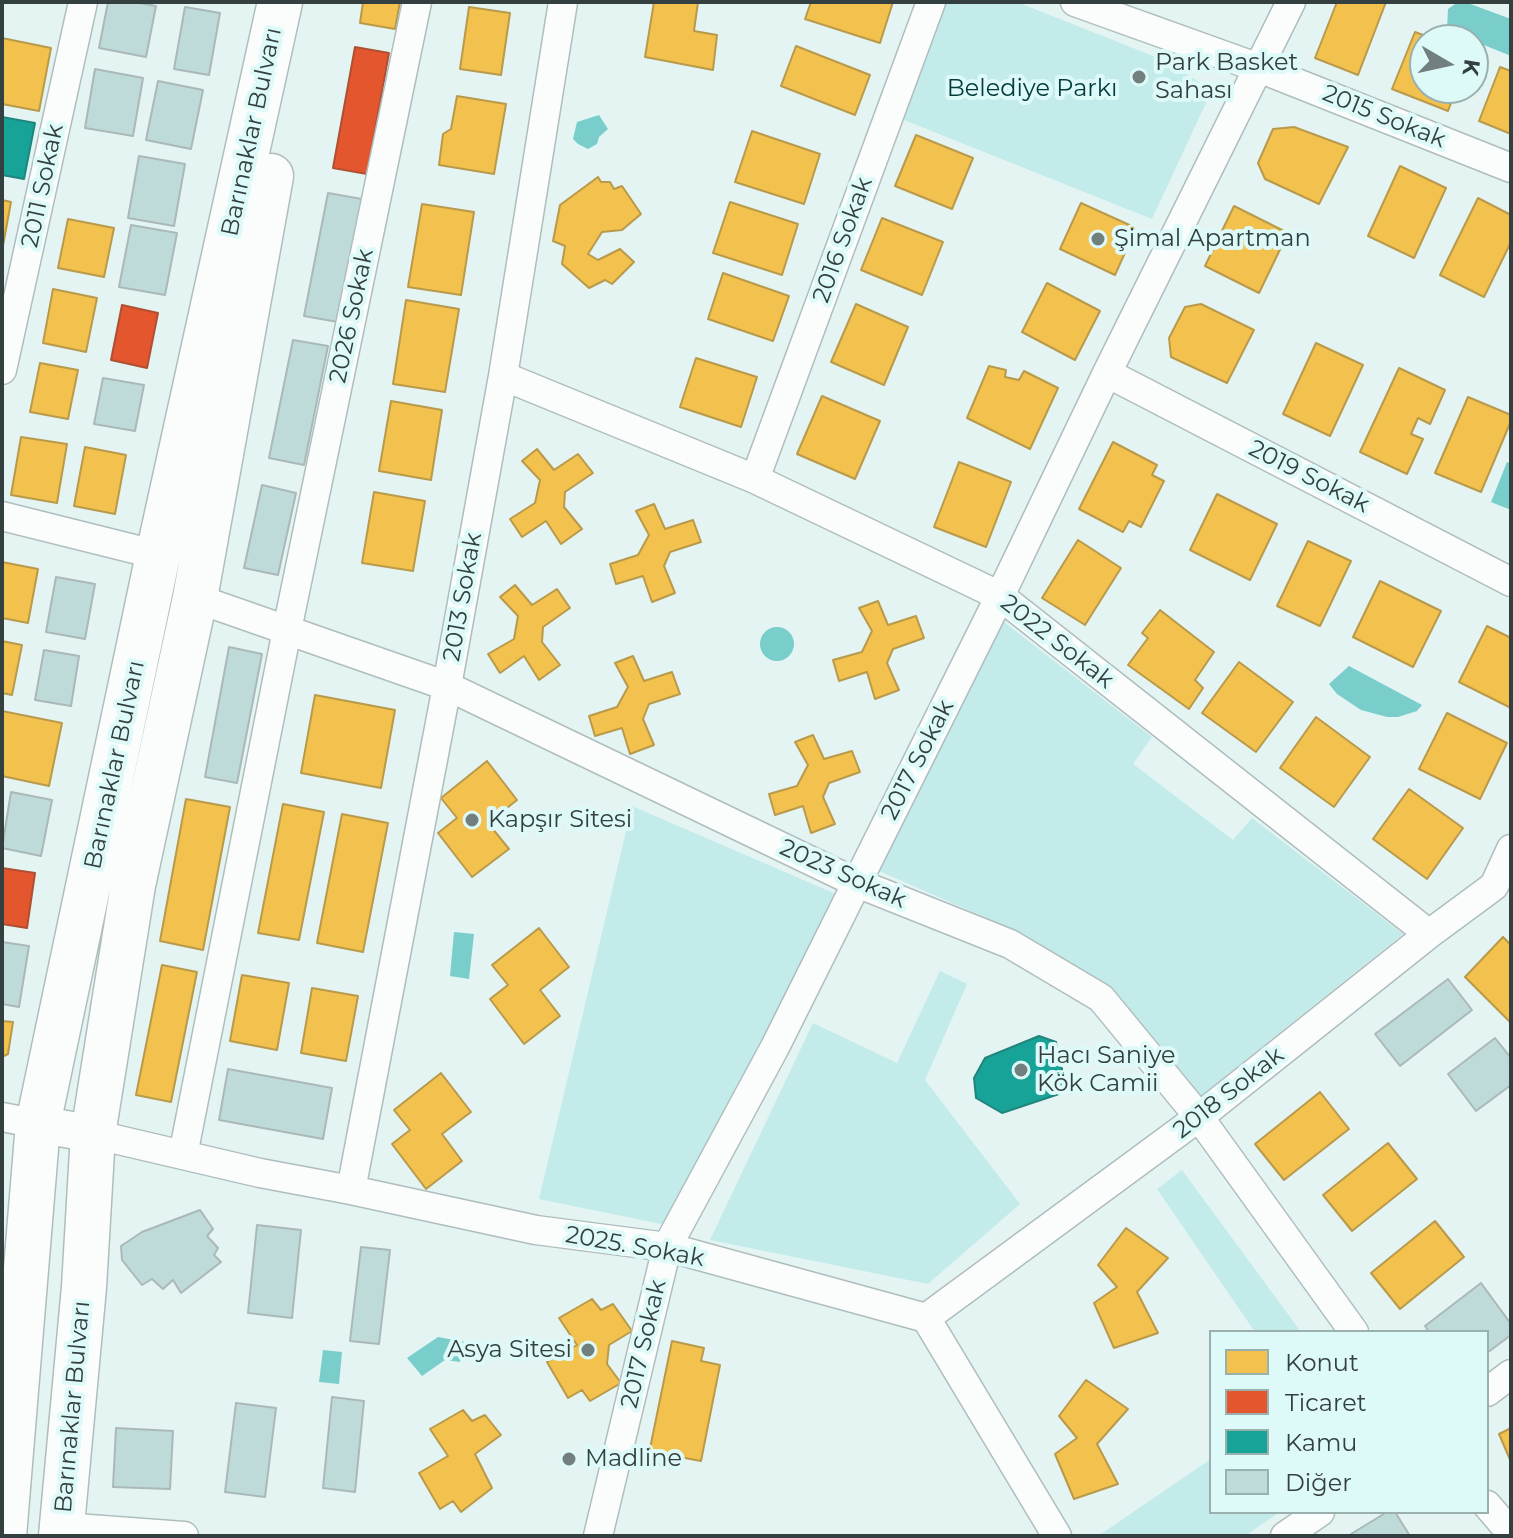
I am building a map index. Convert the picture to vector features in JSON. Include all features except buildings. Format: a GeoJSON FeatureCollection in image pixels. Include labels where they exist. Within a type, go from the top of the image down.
{"type":"FeatureCollection","features":[{"type":"Feature","properties":{"kind":"main road","name":"Barınaklar Bulvarı"},"geometry":{"type":"LineString","coordinates":[[4,1536],[20,1120],[158,555],[280,2]]}},
{"type":"Feature","properties":{"kind":"main road","name":"Barınaklar Bulvarı"},"geometry":{"type":"LineString","coordinates":[[61,1532],[84,1287],[93,1134],[133,885],[195,598],[274,158],[306,2]]}},
{"type":"Feature","properties":{"kind":"street","name":"2011 Sokak"},"geometry":{"type":"LineString","coordinates":[[2,370],[83,2]]}},
{"type":"Feature","properties":{"kind":"street","name":"2026 Sokak"},"geometry":{"type":"LineString","coordinates":[[183,1155],[287,630],[417,2]]}},
{"type":"Feature","properties":{"kind":"street","name":"2013 Sokak"},"geometry":{"type":"LineString","coordinates":[[351,1190],[503,376],[563,2]]}},
{"type":"Feature","properties":{"kind":"street","name":"2016 Sokak"},"geometry":{"type":"LineString","coordinates":[[755,479],[931,2]]}},
{"type":"Feature","properties":{"kind":"street","name":"2015 Sokak"},"geometry":{"type":"LineString","coordinates":[[1075,2],[1259,68],[1511,168]]}},
{"type":"Feature","properties":{"kind":"street","name":"2017 Sokak"},"geometry":{"type":"LineString","coordinates":[[598,1536],[667,1247],[775,1047],[1291,2]]}},
{"type":"Feature","properties":{"kind":"street","name":"2019 Sokak"},"geometry":{"type":"LineString","coordinates":[[1107,373],[1511,582]]}},
{"type":"Feature","properties":{"kind":"street","name":"2022 Sokak"},"geometry":{"type":"LineString","coordinates":[[503,376],[755,479],[1000,596],[1429,934]]}},
{"type":"Feature","properties":{"kind":"street"},"geometry":{"type":"LineString","coordinates":[[2,516],[158,555]]}},
{"type":"Feature","properties":{"kind":"street","name":"2023 Sokak"},"geometry":{"type":"LineString","coordinates":[[195,598],[447,686],[857,883],[1010,944],[1101,998],[1199,1117],[1353,1330]]}},
{"type":"Feature","properties":{"kind":"street","name":"2018 Sokak"},"geometry":{"type":"LineString","coordinates":[[926,1318],[1199,1117],[1494,886],[1511,849]]}},
{"type":"Feature","properties":{"kind":"street"},"geometry":{"type":"LineString","coordinates":[[20,1120],[93,1134]]}},
{"type":"Feature","properties":{"kind":"street","name":"2025. Sokak"},"geometry":{"type":"LineString","coordinates":[[93,1134],[260,1173],[536,1230],[667,1247],[926,1318]]}},
{"type":"Feature","properties":{"kind":"street"},"geometry":{"type":"LineString","coordinates":[[926,1318],[1057,1536]]}},
{"type":"Feature","properties":{"kind":"street"},"geometry":{"type":"LineString","coordinates":[[1489,1390],[1511,1374]]}},
{"type":"Feature","properties":{"kind":"street"},"geometry":{"type":"LineString","coordinates":[[1489,1507],[1511,1533]]}},
{"type":"Feature","properties":{"kind":"street"},"geometry":{"type":"LineString","coordinates":[[1285,1536],[1317,1514]]}},
{"type":"Feature","properties":{"kind":"street"},"geometry":{"type":"LineString","coordinates":[[61,1532],[184,1536]]}},
{"type":"Feature","properties":{"kind":"green space","name":"Belediye Parkı"},"geometry":{"type":"Polygon","coordinates":[[[940,2],[1017,2],[1163,60],[1212,90],[1152,219],[899,118],[940,2]]]}},
{"type":"Feature","properties":{"kind":"green space"},"geometry":{"type":"Polygon","coordinates":[[[1004,622],[1152,737],[1133,764],[1233,840],[1252,818],[1403,934],[1199,1097],[1103,982],[1020,933],[877,870],[1004,622]]]}},
{"type":"Feature","properties":{"kind":"green space"},"geometry":{"type":"Polygon","coordinates":[[[632,806],[838,895],[666,1225],[539,1199],[632,806]]]}},
{"type":"Feature","properties":{"kind":"green space"},"geometry":{"type":"Polygon","coordinates":[[[940,971],[967,984],[925,1080],[1020,1204],[928,1284],[710,1240],[813,1023],[897,1063],[940,971]]]}},
{"type":"Feature","properties":{"kind":"green space"},"geometry":{"type":"Polygon","coordinates":[[[1182,1170],[1300,1330],[1254,1330],[1157,1189],[1182,1170]]]}},
{"type":"Feature","properties":{"kind":"green space"},"geometry":{"type":"Polygon","coordinates":[[[1209,1460],[1209,1514],[1277,1514],[1245,1536],[1098,1536],[1209,1460]]]}},
{"type":"Feature","properties":{"kind":"water"},"geometry":{"type":"Polygon","coordinates":[[[1458,2],[1465,2],[1511,19],[1511,56],[1489,47],[1489,24],[1447,24],[1448,9],[1458,2]]]}},
{"type":"Feature","properties":{"kind":"water"},"geometry":{"type":"Polygon","coordinates":[[[599,115],[608,129],[599,137],[597,144],[588,149],[578,144],[573,139],[577,122],[599,115]]]}},
{"type":"Feature","properties":{"kind":"water"},"geometry":{"type":"Polygon","coordinates":[[[1507,462],[1511,463],[1511,510],[1491,502],[1507,462]]]}},
{"type":"Feature","properties":{"kind":"water"},"geometry":{"type":"Polygon","coordinates":[[[777,627],[789,632],[794,644],[789,656],[777,661],[765,656],[760,644],[765,632],[777,627]]]}},
{"type":"Feature","properties":{"kind":"water"},"geometry":{"type":"Polygon","coordinates":[[[1349,666],[1422,705],[1417,711],[1398,717],[1361,710],[1337,694],[1329,684],[1349,666]]]}},
{"type":"Feature","properties":{"kind":"water"},"geometry":{"type":"Polygon","coordinates":[[[454,932],[474,934],[469,979],[450,976],[454,932]]]}},
{"type":"Feature","properties":{"kind":"water"},"geometry":{"type":"Polygon","coordinates":[[[438,1337],[465,1342],[460,1362],[445,1360],[422,1376],[407,1358],[438,1337]]]}},
{"type":"Feature","properties":{"kind":"water"},"geometry":{"type":"Polygon","coordinates":[[[323,1350],[342,1352],[339,1384],[319,1382],[323,1350]]]}},
{"type":"Feature","properties":{"kind":"place","name":"Park Basket Sahası"},"geometry":{"type":"Point","coordinates":[1139,77]}},
{"type":"Feature","properties":{"kind":"place","name":"Şimal Apartman"},"geometry":{"type":"Point","coordinates":[1098,239]}},
{"type":"Feature","properties":{"kind":"place","name":"Kapşır Sitesi"},"geometry":{"type":"Point","coordinates":[472,820]}},
{"type":"Feature","properties":{"kind":"place","name":"Hacı Saniye Kök Camii"},"geometry":{"type":"Point","coordinates":[1021,1070]}},
{"type":"Feature","properties":{"kind":"place","name":"Asya Sitesi"},"geometry":{"type":"Point","coordinates":[588,1350]}},
{"type":"Feature","properties":{"kind":"place","name":"Madline"},"geometry":{"type":"Point","coordinates":[569,1459]}}]}
